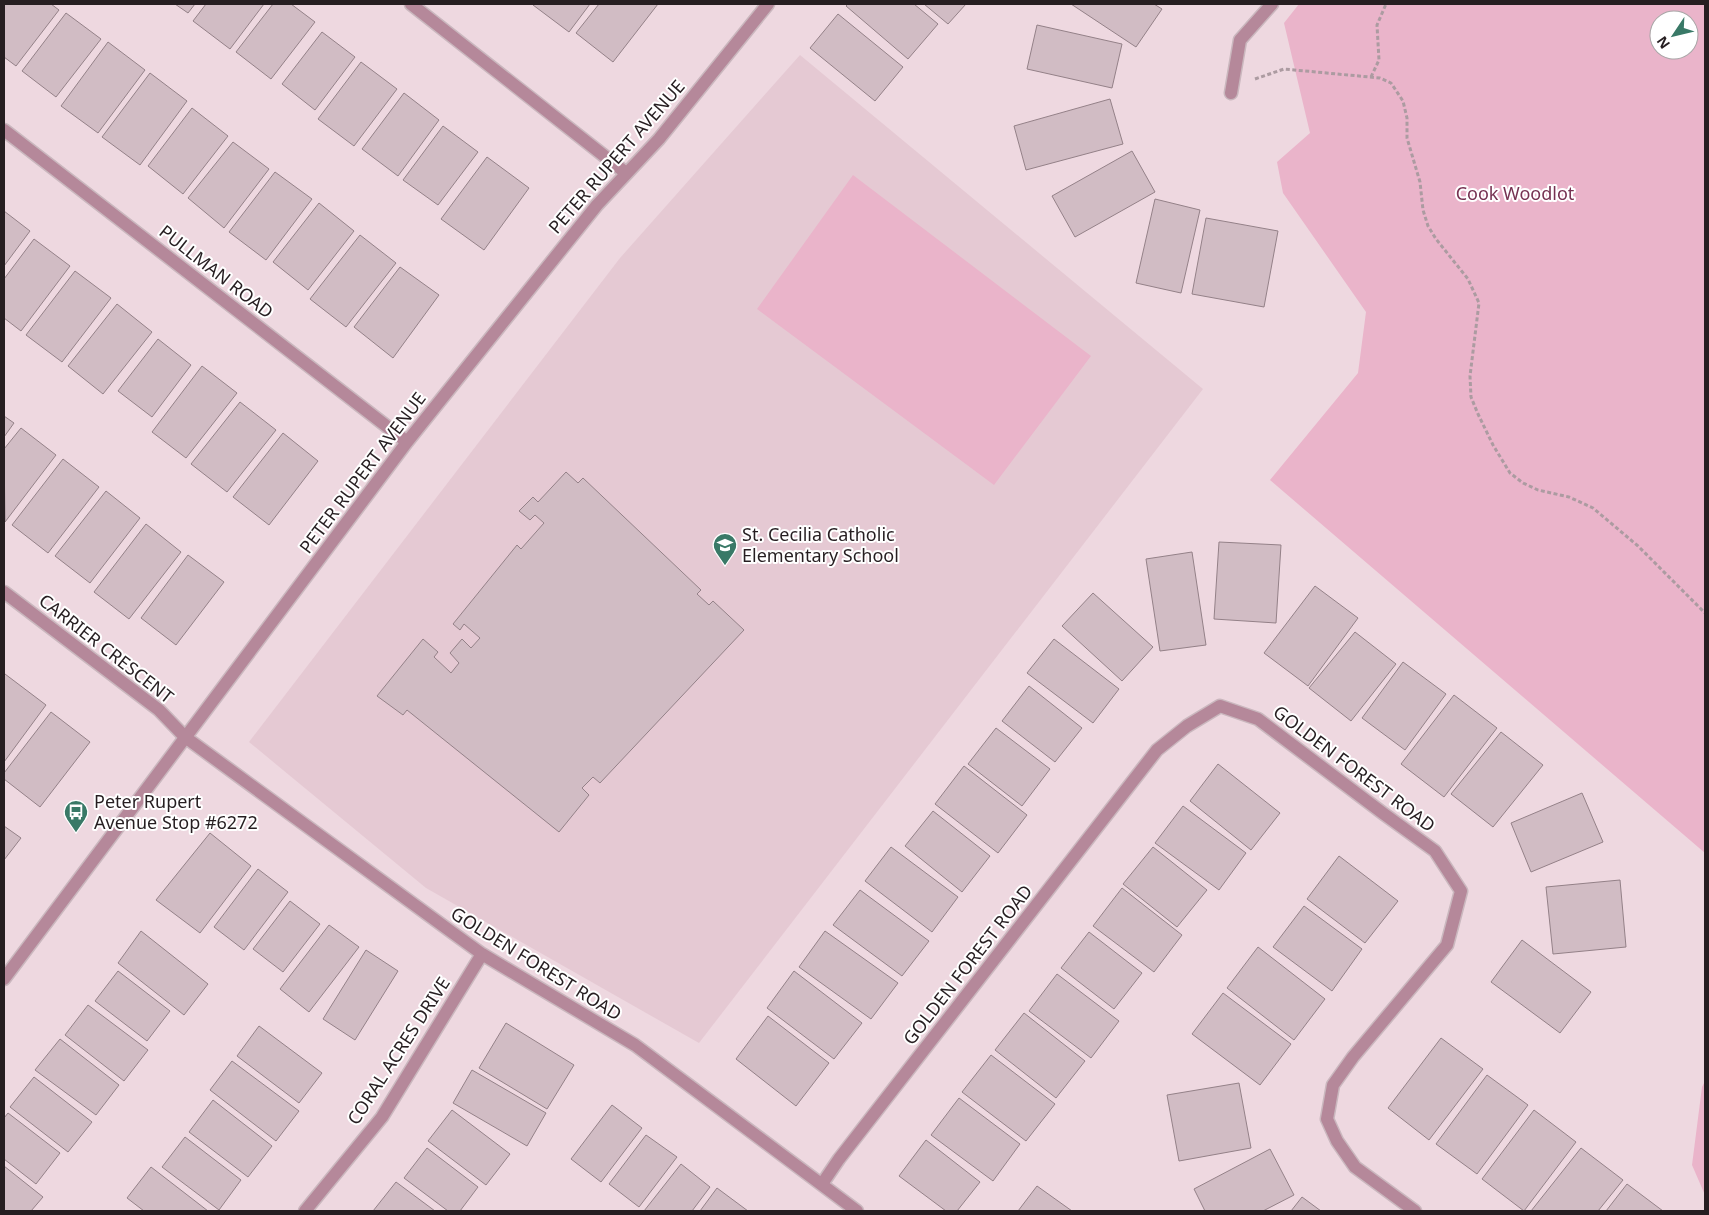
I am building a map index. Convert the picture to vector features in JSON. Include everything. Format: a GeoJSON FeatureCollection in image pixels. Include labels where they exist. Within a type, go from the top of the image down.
{"type":"FeatureCollection","features":[{"type":"Feature","properties":{"kind":"street"},"geometry":{"type":"LineString","coordinates":[[411,4],[626,172]]}},
{"type":"Feature","properties":{"kind":"street","name":"PETER RUPERT AVENUE"},"geometry":{"type":"LineString","coordinates":[[4,978],[407,442],[597,205],[659,139],[768,4]]}},
{"type":"Feature","properties":{"kind":"street"},"geometry":{"type":"LineString","coordinates":[[1231,93],[1240,40],[1272,4]]}},
{"type":"Feature","properties":{"kind":"street","name":"PULLMAN ROAD"},"geometry":{"type":"LineString","coordinates":[[4,130],[407,442]]}},
{"type":"Feature","properties":{"kind":"street","name":"CARRIER CRESCENT"},"geometry":{"type":"LineString","coordinates":[[4,592],[159,710],[185,737]]}},
{"type":"Feature","properties":{"kind":"street","name":"GOLDEN FOREST ROAD"},"geometry":{"type":"LineString","coordinates":[[822,1184],[839,1159],[1158,750],[1187,726],[1220,706],[1258,719],[1435,851],[1461,891],[1447,945],[1353,1058],[1333,1085],[1328,1119],[1338,1141],[1355,1167],[1415,1211]]}},
{"type":"Feature","properties":{"kind":"street","name":"GOLDEN FOREST ROAD"},"geometry":{"type":"LineString","coordinates":[[185,737],[482,954],[635,1045],[857,1211]]}},
{"type":"Feature","properties":{"kind":"street","name":"CORAL ACRES DRIVE"},"geometry":{"type":"LineString","coordinates":[[305,1211],[382,1116],[482,954]]}},
{"type":"Feature","properties":{"kind":"path"},"geometry":{"type":"LineString","coordinates":[[1371,77],[1379,60],[1377,25],[1386,4]]}},
{"type":"Feature","properties":{"kind":"path"},"geometry":{"type":"LineString","coordinates":[[1231,93],[1257,78],[1284,69],[1380,78],[1391,83],[1403,101],[1407,118],[1407,138],[1420,182],[1423,210],[1428,226],[1468,279],[1479,303],[1470,376],[1471,397],[1482,422],[1510,473],[1522,483],[1538,490],[1569,497],[1593,508],[1638,546],[1705,613]]}},
{"type":"Feature","properties":{"kind":"shaded area","name":"St. Cecilia Catholic Elementary School"},"geometry":{"type":"Polygon","coordinates":[[[800,55],[1203,389],[699,1043],[426,888],[249,742],[620,258],[800,55]]]}},
{"type":"Feature","properties":{"kind":"green space","name":"Cook Woodlot"},"geometry":{"type":"Polygon","coordinates":[[[1299,4],[1705,4],[1705,853],[1270,480],[1358,373],[1366,312],[1283,193],[1277,162],[1310,133],[1284,23],[1299,4]]]}},
{"type":"Feature","properties":{"kind":"green space"},"geometry":{"type":"Polygon","coordinates":[[[853,175],[1091,356],[994,485],[757,309],[853,175]]]}},
{"type":"Feature","properties":{"kind":"green space"},"geometry":{"type":"Polygon","coordinates":[[[1705,1081],[1705,1195],[1692,1165],[1702,1087],[1705,1081]]]}},
{"type":"Feature","properties":{"kind":"building"},"geometry":{"type":"Polygon","coordinates":[[[4,4],[51,4],[59,10],[16,66],[4,57],[4,4]]]}},
{"type":"Feature","properties":{"kind":"building"},"geometry":{"type":"Polygon","coordinates":[[[175,4],[195,4],[188,13],[175,4]]]}},
{"type":"Feature","properties":{"kind":"building"},"geometry":{"type":"Polygon","coordinates":[[[206,4],[264,4],[230,49],[193,21],[206,4]]]}},
{"type":"Feature","properties":{"kind":"building"},"geometry":{"type":"Polygon","coordinates":[[[273,4],[291,4],[315,22],[271,79],[236,52],[273,4]]]}},
{"type":"Feature","properties":{"kind":"building"},"geometry":{"type":"Polygon","coordinates":[[[534,4],[590,4],[569,32],[534,4]]]}},
{"type":"Feature","properties":{"kind":"building"},"geometry":{"type":"Polygon","coordinates":[[[599,4],[658,4],[613,62],[576,33],[599,4]]]}},
{"type":"Feature","properties":{"kind":"building"},"geometry":{"type":"Polygon","coordinates":[[[848,4],[914,4],[938,24],[908,59],[846,6],[848,4]]]}},
{"type":"Feature","properties":{"kind":"building"},"geometry":{"type":"Polygon","coordinates":[[[924,4],[966,4],[948,24],[924,4]]]}},
{"type":"Feature","properties":{"kind":"building"},"geometry":{"type":"Polygon","coordinates":[[[1071,4],[1154,4],[1162,9],[1136,47],[1071,4]]]}},
{"type":"Feature","properties":{"kind":"building"},"geometry":{"type":"Polygon","coordinates":[[[66,13],[101,39],[56,97],[22,71],[66,13]]]}},
{"type":"Feature","properties":{"kind":"building"},"geometry":{"type":"Polygon","coordinates":[[[838,14],[903,67],[875,101],[810,48],[838,14]]]}},
{"type":"Feature","properties":{"kind":"building"},"geometry":{"type":"Polygon","coordinates":[[[1037,25],[1122,44],[1112,88],[1027,69],[1037,25]]]}},
{"type":"Feature","properties":{"kind":"building"},"geometry":{"type":"Polygon","coordinates":[[[322,32],[355,57],[315,110],[282,84],[322,32]]]}},
{"type":"Feature","properties":{"kind":"building"},"geometry":{"type":"Polygon","coordinates":[[[108,42],[145,70],[98,133],[61,106],[108,42]]]}},
{"type":"Feature","properties":{"kind":"building"},"geometry":{"type":"Polygon","coordinates":[[[361,62],[397,89],[354,146],[318,119],[361,62]]]}},
{"type":"Feature","properties":{"kind":"building"},"geometry":{"type":"Polygon","coordinates":[[[150,73],[187,101],[140,165],[102,137],[150,73]]]}},
{"type":"Feature","properties":{"kind":"building"},"geometry":{"type":"Polygon","coordinates":[[[404,93],[439,120],[398,176],[362,149],[404,93]]]}},
{"type":"Feature","properties":{"kind":"building"},"geometry":{"type":"Polygon","coordinates":[[[1110,99],[1123,144],[1026,170],[1014,126],[1110,99]]]}},
{"type":"Feature","properties":{"kind":"building"},"geometry":{"type":"Polygon","coordinates":[[[192,108],[228,136],[183,194],[148,166],[192,108]]]}},
{"type":"Feature","properties":{"kind":"building"},"geometry":{"type":"Polygon","coordinates":[[[443,126],[478,152],[438,205],[403,180],[443,126]]]}},
{"type":"Feature","properties":{"kind":"building"},"geometry":{"type":"Polygon","coordinates":[[[233,142],[269,169],[224,228],[188,198],[233,142]]]}},
{"type":"Feature","properties":{"kind":"building"},"geometry":{"type":"Polygon","coordinates":[[[1132,151],[1155,192],[1075,237],[1052,196],[1132,151]]]}},
{"type":"Feature","properties":{"kind":"building"},"geometry":{"type":"Polygon","coordinates":[[[487,157],[529,188],[484,250],[441,219],[487,157]]]}},
{"type":"Feature","properties":{"kind":"building"},"geometry":{"type":"Polygon","coordinates":[[[275,172],[312,199],[266,260],[229,232],[275,172]]]}},
{"type":"Feature","properties":{"kind":"building"},"geometry":{"type":"Polygon","coordinates":[[[1155,199],[1200,210],[1181,293],[1136,283],[1155,199]]]}},
{"type":"Feature","properties":{"kind":"building"},"geometry":{"type":"Polygon","coordinates":[[[319,203],[354,231],[308,290],[273,262],[319,203]]]}},
{"type":"Feature","properties":{"kind":"building"},"geometry":{"type":"Polygon","coordinates":[[[4,211],[30,231],[4,266],[4,211]]]}},
{"type":"Feature","properties":{"kind":"building"},"geometry":{"type":"Polygon","coordinates":[[[1206,218],[1278,231],[1264,307],[1192,294],[1206,218]]]}},
{"type":"Feature","properties":{"kind":"building"},"geometry":{"type":"Polygon","coordinates":[[[360,235],[396,263],[346,327],[310,299],[360,235]]]}},
{"type":"Feature","properties":{"kind":"building"},"geometry":{"type":"Polygon","coordinates":[[[34,239],[70,266],[21,331],[4,318],[4,279],[34,239]]]}},
{"type":"Feature","properties":{"kind":"building"},"geometry":{"type":"Polygon","coordinates":[[[400,267],[439,295],[393,358],[354,327],[400,267]]]}},
{"type":"Feature","properties":{"kind":"building"},"geometry":{"type":"Polygon","coordinates":[[[75,271],[111,298],[62,362],[26,335],[75,271]]]}},
{"type":"Feature","properties":{"kind":"building"},"geometry":{"type":"Polygon","coordinates":[[[117,304],[152,332],[103,394],[68,366],[117,304]]]}},
{"type":"Feature","properties":{"kind":"building"},"geometry":{"type":"Polygon","coordinates":[[[158,339],[191,365],[152,417],[118,391],[158,339]]]}},
{"type":"Feature","properties":{"kind":"building"},"geometry":{"type":"Polygon","coordinates":[[[202,366],[237,393],[186,458],[152,432],[202,366]]]}},
{"type":"Feature","properties":{"kind":"building"},"geometry":{"type":"Polygon","coordinates":[[[240,402],[276,430],[227,492],[191,464],[240,402]]]}},
{"type":"Feature","properties":{"kind":"building"},"geometry":{"type":"Polygon","coordinates":[[[4,416],[14,423],[4,437],[4,416]]]}},
{"type":"Feature","properties":{"kind":"building"},"geometry":{"type":"Polygon","coordinates":[[[21,428],[56,455],[5,522],[4,449],[21,428]]]}},
{"type":"Feature","properties":{"kind":"building"},"geometry":{"type":"Polygon","coordinates":[[[283,433],[318,461],[269,525],[233,497],[283,433]]]}},
{"type":"Feature","properties":{"kind":"building"},"geometry":{"type":"Polygon","coordinates":[[[63,459],[99,487],[48,553],[12,525],[63,459]]]}},
{"type":"Feature","properties":{"kind":"building"},"geometry":{"type":"Polygon","coordinates":[[[566,472],[578,483],[583,478],[701,590],[697,594],[709,605],[713,601],[744,630],[600,783],[593,777],[582,788],[589,795],[559,832],[407,710],[403,715],[377,696],[423,639],[438,652],[434,657],[451,673],[459,663],[450,653],[462,639],[471,648],[480,638],[464,624],[460,630],[453,624],[517,545],[521,549],[544,523],[535,515],[530,520],[519,511],[533,497],[538,502],[566,472]]]}},
{"type":"Feature","properties":{"kind":"building"},"geometry":{"type":"Polygon","coordinates":[[[106,491],[140,518],[90,583],[55,556],[106,491]]]}},
{"type":"Feature","properties":{"kind":"building"},"geometry":{"type":"Polygon","coordinates":[[[146,524],[181,552],[129,619],[94,592],[146,524]]]}},
{"type":"Feature","properties":{"kind":"building"},"geometry":{"type":"Polygon","coordinates":[[[1219,542],[1281,545],[1276,623],[1214,619],[1219,542]]]}},
{"type":"Feature","properties":{"kind":"building"},"geometry":{"type":"Polygon","coordinates":[[[1192,552],[1206,645],[1160,651],[1146,559],[1192,552]]]}},
{"type":"Feature","properties":{"kind":"building"},"geometry":{"type":"Polygon","coordinates":[[[188,555],[224,582],[176,645],[141,618],[188,555]]]}},
{"type":"Feature","properties":{"kind":"building"},"geometry":{"type":"Polygon","coordinates":[[[1315,586],[1358,618],[1308,686],[1264,653],[1315,586]]]}},
{"type":"Feature","properties":{"kind":"building"},"geometry":{"type":"Polygon","coordinates":[[[1093,593],[1153,647],[1122,681],[1062,626],[1093,593]]]}},
{"type":"Feature","properties":{"kind":"building"},"geometry":{"type":"Polygon","coordinates":[[[1355,632],[1396,664],[1351,721],[1309,688],[1355,632]]]}},
{"type":"Feature","properties":{"kind":"building"},"geometry":{"type":"Polygon","coordinates":[[[1054,639],[1119,689],[1093,723],[1027,673],[1054,639]]]}},
{"type":"Feature","properties":{"kind":"building"},"geometry":{"type":"Polygon","coordinates":[[[1403,662],[1446,694],[1405,750],[1362,718],[1403,662]]]}},
{"type":"Feature","properties":{"kind":"building"},"geometry":{"type":"Polygon","coordinates":[[[4,675],[46,705],[4,762],[4,675]]]}},
{"type":"Feature","properties":{"kind":"building"},"geometry":{"type":"Polygon","coordinates":[[[1029,686],[1082,728],[1055,762],[1002,721],[1029,686]]]}},
{"type":"Feature","properties":{"kind":"building"},"geometry":{"type":"Polygon","coordinates":[[[1454,695],[1497,728],[1444,797],[1401,764],[1454,695]]]}},
{"type":"Feature","properties":{"kind":"building"},"geometry":{"type":"Polygon","coordinates":[[[51,712],[90,742],[40,807],[4,779],[4,773],[51,712]]]}},
{"type":"Feature","properties":{"kind":"building"},"geometry":{"type":"Polygon","coordinates":[[[996,728],[1050,769],[1022,806],[968,764],[996,728]]]}},
{"type":"Feature","properties":{"kind":"building"},"geometry":{"type":"Polygon","coordinates":[[[1501,732],[1543,765],[1493,827],[1451,794],[1501,732]]]}},
{"type":"Feature","properties":{"kind":"building"},"geometry":{"type":"Polygon","coordinates":[[[1218,764],[1280,813],[1251,850],[1190,801],[1218,764]]]}},
{"type":"Feature","properties":{"kind":"building"},"geometry":{"type":"Polygon","coordinates":[[[964,766],[1027,815],[998,853],[935,804],[964,766]]]}},
{"type":"Feature","properties":{"kind":"building"},"geometry":{"type":"Polygon","coordinates":[[[1582,793],[1603,842],[1531,872],[1511,823],[1582,793]]]}},
{"type":"Feature","properties":{"kind":"building"},"geometry":{"type":"Polygon","coordinates":[[[1183,806],[1246,853],[1219,890],[1155,843],[1183,806]]]}},
{"type":"Feature","properties":{"kind":"building"},"geometry":{"type":"Polygon","coordinates":[[[933,811],[990,856],[962,892],[905,846],[933,811]]]}},
{"type":"Feature","properties":{"kind":"building"},"geometry":{"type":"Polygon","coordinates":[[[4,826],[21,838],[4,860],[4,826]]]}},
{"type":"Feature","properties":{"kind":"building"},"geometry":{"type":"Polygon","coordinates":[[[210,833],[251,866],[200,933],[156,900],[210,833]]]}},
{"type":"Feature","properties":{"kind":"building"},"geometry":{"type":"Polygon","coordinates":[[[891,847],[958,897],[932,932],[865,881],[891,847]]]}},
{"type":"Feature","properties":{"kind":"building"},"geometry":{"type":"Polygon","coordinates":[[[1153,847],[1207,890],[1177,927],[1123,884],[1153,847]]]}},
{"type":"Feature","properties":{"kind":"building"},"geometry":{"type":"Polygon","coordinates":[[[1339,856],[1398,901],[1365,943],[1307,899],[1339,856]]]}},
{"type":"Feature","properties":{"kind":"building"},"geometry":{"type":"Polygon","coordinates":[[[258,869],[288,892],[244,950],[214,927],[258,869]]]}},
{"type":"Feature","properties":{"kind":"building"},"geometry":{"type":"Polygon","coordinates":[[[1620,880],[1626,947],[1553,954],[1546,887],[1620,880]]]}},
{"type":"Feature","properties":{"kind":"building"},"geometry":{"type":"Polygon","coordinates":[[[1122,888],[1182,935],[1154,972],[1093,926],[1122,888]]]}},
{"type":"Feature","properties":{"kind":"building"},"geometry":{"type":"Polygon","coordinates":[[[860,890],[929,941],[902,976],[833,925],[860,890]]]}},
{"type":"Feature","properties":{"kind":"building"},"geometry":{"type":"Polygon","coordinates":[[[290,901],[320,924],[283,972],[253,949],[290,901]]]}},
{"type":"Feature","properties":{"kind":"building"},"geometry":{"type":"Polygon","coordinates":[[[1304,906],[1362,949],[1332,991],[1273,947],[1304,906]]]}},
{"type":"Feature","properties":{"kind":"building"},"geometry":{"type":"Polygon","coordinates":[[[329,925],[359,947],[309,1012],[280,989],[329,925]]]}},
{"type":"Feature","properties":{"kind":"building"},"geometry":{"type":"Polygon","coordinates":[[[141,931],[208,984],[184,1015],[118,963],[141,931]]]}},
{"type":"Feature","properties":{"kind":"building"},"geometry":{"type":"Polygon","coordinates":[[[825,931],[898,983],[871,1019],[799,967],[825,931]]]}},
{"type":"Feature","properties":{"kind":"building"},"geometry":{"type":"Polygon","coordinates":[[[1089,932],[1142,973],[1114,1009],[1061,968],[1089,932]]]}},
{"type":"Feature","properties":{"kind":"building"},"geometry":{"type":"Polygon","coordinates":[[[1522,940],[1591,992],[1560,1033],[1491,982],[1522,940]]]}},
{"type":"Feature","properties":{"kind":"building"},"geometry":{"type":"Polygon","coordinates":[[[1258,947],[1325,999],[1294,1040],[1227,988],[1258,947]]]}},
{"type":"Feature","properties":{"kind":"building"},"geometry":{"type":"Polygon","coordinates":[[[366,950],[398,971],[355,1040],[323,1019],[366,950]]]}},
{"type":"Feature","properties":{"kind":"building"},"geometry":{"type":"Polygon","coordinates":[[[118,971],[170,1011],[147,1041],[95,1001],[118,971]]]}},
{"type":"Feature","properties":{"kind":"building"},"geometry":{"type":"Polygon","coordinates":[[[794,971],[862,1023],[834,1059],[767,1008],[794,971]]]}},
{"type":"Feature","properties":{"kind":"building"},"geometry":{"type":"Polygon","coordinates":[[[1057,974],[1119,1021],[1091,1058],[1029,1011],[1057,974]]]}},
{"type":"Feature","properties":{"kind":"building"},"geometry":{"type":"Polygon","coordinates":[[[1223,993],[1291,1044],[1260,1085],[1192,1034],[1223,993]]]}},
{"type":"Feature","properties":{"kind":"building"},"geometry":{"type":"Polygon","coordinates":[[[88,1005],[148,1050],[124,1081],[65,1035],[88,1005]]]}},
{"type":"Feature","properties":{"kind":"building"},"geometry":{"type":"Polygon","coordinates":[[[1024,1013],[1085,1061],[1056,1098],[995,1050],[1024,1013]]]}},
{"type":"Feature","properties":{"kind":"building"},"geometry":{"type":"Polygon","coordinates":[[[768,1016],[829,1063],[796,1106],[736,1059],[768,1016]]]}},
{"type":"Feature","properties":{"kind":"building"},"geometry":{"type":"Polygon","coordinates":[[[506,1023],[574,1065],[547,1109],[479,1068],[506,1023]]]}},
{"type":"Feature","properties":{"kind":"building"},"geometry":{"type":"Polygon","coordinates":[[[259,1026],[322,1073],[299,1103],[237,1056],[259,1026]]]}},
{"type":"Feature","properties":{"kind":"building"},"geometry":{"type":"Polygon","coordinates":[[[1441,1038],[1483,1069],[1429,1140],[1388,1108],[1441,1038]]]}},
{"type":"Feature","properties":{"kind":"building"},"geometry":{"type":"Polygon","coordinates":[[[60,1039],[119,1085],[96,1115],[35,1070],[60,1039]]]}},
{"type":"Feature","properties":{"kind":"building"},"geometry":{"type":"Polygon","coordinates":[[[991,1055],[1055,1104],[1026,1141],[962,1092],[991,1055]]]}},
{"type":"Feature","properties":{"kind":"building"},"geometry":{"type":"Polygon","coordinates":[[[232,1061],[299,1111],[276,1141],[210,1090],[232,1061]]]}},
{"type":"Feature","properties":{"kind":"building"},"geometry":{"type":"Polygon","coordinates":[[[472,1070],[546,1113],[527,1146],[453,1103],[472,1070]]]}},
{"type":"Feature","properties":{"kind":"building"},"geometry":{"type":"Polygon","coordinates":[[[1487,1075],[1528,1105],[1477,1174],[1436,1144],[1487,1075]]]}},
{"type":"Feature","properties":{"kind":"building"},"geometry":{"type":"Polygon","coordinates":[[[34,1077],[92,1122],[68,1152],[10,1107],[34,1077]]]}},
{"type":"Feature","properties":{"kind":"building"},"geometry":{"type":"Polygon","coordinates":[[[1239,1083],[1251,1148],[1179,1161],[1167,1095],[1239,1083]]]}},
{"type":"Feature","properties":{"kind":"building"},"geometry":{"type":"Polygon","coordinates":[[[959,1098],[1020,1144],[993,1181],[931,1135],[959,1098]]]}},
{"type":"Feature","properties":{"kind":"building"},"geometry":{"type":"Polygon","coordinates":[[[213,1100],[272,1146],[248,1177],[189,1132],[213,1100]]]}},
{"type":"Feature","properties":{"kind":"building"},"geometry":{"type":"Polygon","coordinates":[[[612,1105],[642,1128],[601,1182],[571,1159],[612,1105]]]}},
{"type":"Feature","properties":{"kind":"building"},"geometry":{"type":"Polygon","coordinates":[[[452,1110],[510,1154],[486,1185],[428,1141],[452,1110]]]}},
{"type":"Feature","properties":{"kind":"building"},"geometry":{"type":"Polygon","coordinates":[[[1534,1110],[1576,1142],[1524,1211],[1482,1179],[1534,1110]]]}},
{"type":"Feature","properties":{"kind":"building"},"geometry":{"type":"Polygon","coordinates":[[[8,1113],[60,1153],[36,1184],[4,1159],[4,1118],[8,1113]]]}},
{"type":"Feature","properties":{"kind":"building"},"geometry":{"type":"Polygon","coordinates":[[[646,1135],[677,1157],[639,1207],[609,1184],[646,1135]]]}},
{"type":"Feature","properties":{"kind":"building"},"geometry":{"type":"Polygon","coordinates":[[[185,1137],[241,1180],[219,1210],[162,1167],[185,1137]]]}},
{"type":"Feature","properties":{"kind":"building"},"geometry":{"type":"Polygon","coordinates":[[[926,1140],[980,1182],[957,1211],[946,1211],[899,1176],[926,1140]]]}},
{"type":"Feature","properties":{"kind":"building"},"geometry":{"type":"Polygon","coordinates":[[[427,1148],[478,1187],[460,1211],[448,1211],[404,1178],[427,1148]]]}},
{"type":"Feature","properties":{"kind":"building"},"geometry":{"type":"Polygon","coordinates":[[[1581,1148],[1623,1180],[1598,1211],[1531,1211],[1581,1148]]]}},
{"type":"Feature","properties":{"kind":"building"},"geometry":{"type":"Polygon","coordinates":[[[1270,1149],[1294,1195],[1263,1211],[1205,1211],[1194,1189],[1270,1149]]]}},
{"type":"Feature","properties":{"kind":"building"},"geometry":{"type":"Polygon","coordinates":[[[681,1164],[710,1187],[692,1211],[644,1211],[681,1164]]]}},
{"type":"Feature","properties":{"kind":"building"},"geometry":{"type":"Polygon","coordinates":[[[4,1166],[43,1197],[31,1211],[4,1211],[4,1166]]]}},
{"type":"Feature","properties":{"kind":"building"},"geometry":{"type":"Polygon","coordinates":[[[151,1167],[208,1211],[144,1211],[127,1198],[151,1167]]]}},
{"type":"Feature","properties":{"kind":"building"},"geometry":{"type":"Polygon","coordinates":[[[396,1182],[435,1211],[373,1211],[396,1182]]]}},
{"type":"Feature","properties":{"kind":"building"},"geometry":{"type":"Polygon","coordinates":[[[1627,1184],[1663,1211],[1606,1211],[1627,1184]]]}},
{"type":"Feature","properties":{"kind":"building"},"geometry":{"type":"Polygon","coordinates":[[[1037,1186],[1072,1211],[1018,1211],[1037,1186]]]}},
{"type":"Feature","properties":{"kind":"building"},"geometry":{"type":"Polygon","coordinates":[[[717,1188],[748,1211],[700,1211],[717,1188]]]}},
{"type":"Feature","properties":{"kind":"building"},"geometry":{"type":"Polygon","coordinates":[[[1302,1197],[1321,1211],[1291,1211],[1302,1197]]]}},
{"type":"Feature","properties":{"kind":"place","name":"St. Cecilia Catholic Elementary School"},"geometry":{"type":"Point","coordinates":[725,566]}},
{"type":"Feature","properties":{"kind":"place","name":"Peter Rupert Avenue Stop #6272"},"geometry":{"type":"Point","coordinates":[76,833]}}]}
